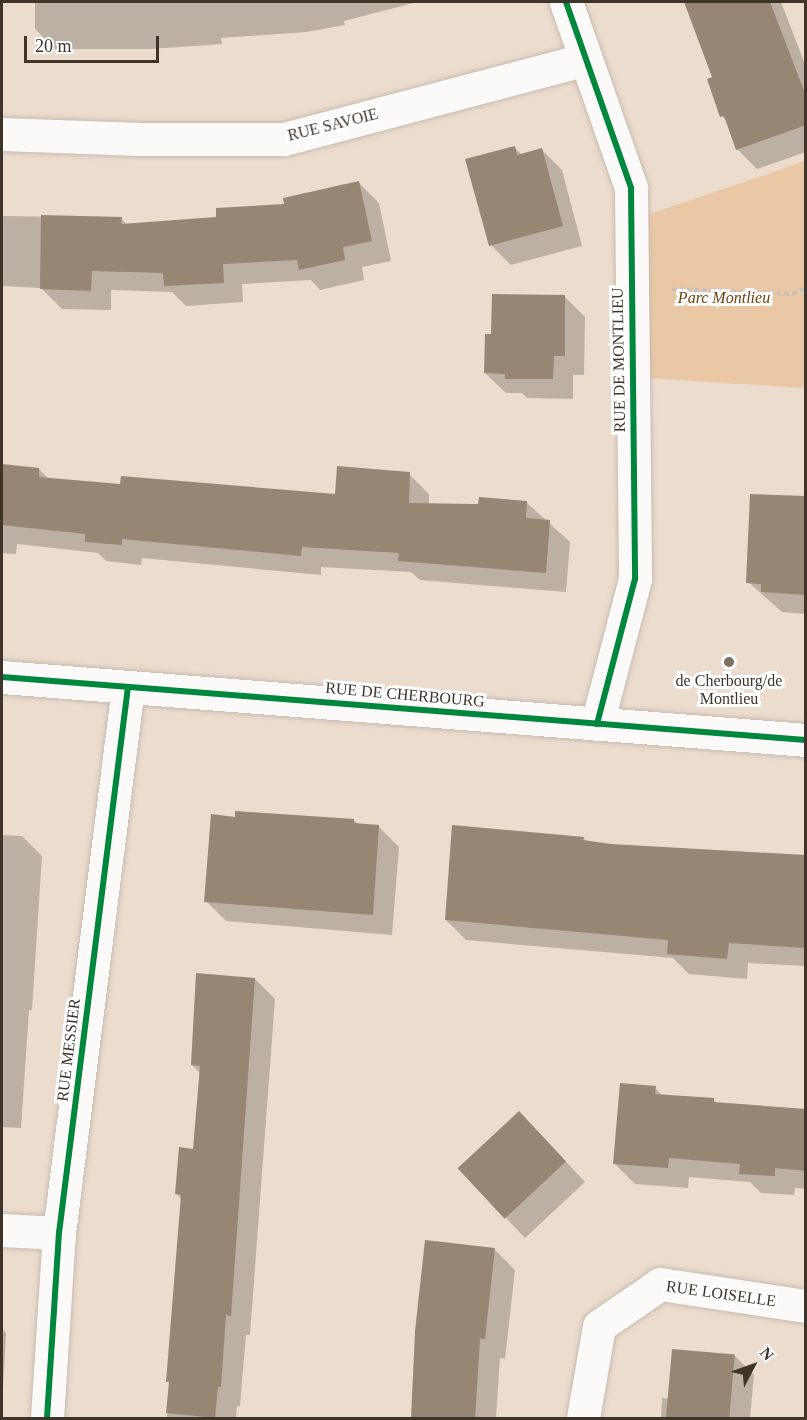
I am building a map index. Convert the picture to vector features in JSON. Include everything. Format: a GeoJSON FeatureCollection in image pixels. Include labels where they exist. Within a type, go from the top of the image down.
{"type":"FeatureCollection","features":[{"type":"Feature","properties":{"kind":"street","name":"RUE DE MONTLIEU"},"geometry":{"type":"LineString","coordinates":[[566,2],[631,188],[635,579],[597,724]]}},
{"type":"Feature","properties":{"kind":"street","name":"RUE SAVOIE"},"geometry":{"type":"LineString","coordinates":[[2,134],[140,139],[284,139],[586,59]]}},
{"type":"Feature","properties":{"kind":"street","name":"RUE DE CHERBOURG"},"geometry":{"type":"LineString","coordinates":[[2,677],[806,740]]}},
{"type":"Feature","properties":{"kind":"street","name":"RUE MESSIER"},"geometry":{"type":"LineString","coordinates":[[47,1419],[59,1233],[128,687]]}},
{"type":"Feature","properties":{"kind":"street"},"geometry":{"type":"LineString","coordinates":[[2,1230],[59,1233]]}},
{"type":"Feature","properties":{"kind":"street","name":"RUE LOISELLE"},"geometry":{"type":"LineString","coordinates":[[583,1419],[599,1326],[660,1284],[806,1306]]}},
{"type":"Feature","properties":{"kind":"path"},"geometry":{"type":"LineString","coordinates":[[632,287],[793,294],[806,287]]}},
{"type":"Feature","properties":{"kind":"green space","name":"Parc Montlieu"},"geometry":{"type":"Polygon","coordinates":[[[805,161],[805,388],[646,378],[641,217],[805,161]]]}},
{"type":"Feature","properties":{"kind":"building"},"geometry":{"type":"Polygon","coordinates":[[[684,2],[770,2],[806,96],[806,125],[736,150],[724,116],[720,117],[707,79],[712,77],[684,2]]]}},
{"type":"Feature","properties":{"kind":"building"},"geometry":{"type":"Polygon","coordinates":[[[515,146],[517,155],[542,148],[563,226],[489,246],[465,159],[515,146]]]}},
{"type":"Feature","properties":{"kind":"building"},"geometry":{"type":"Polygon","coordinates":[[[359,181],[372,241],[343,247],[345,260],[299,270],[297,260],[223,264],[224,283],[164,286],[163,273],[92,271],[91,291],[40,289],[41,215],[122,217],[121,224],[216,217],[216,208],[284,204],[283,198],[359,181]]]}},
{"type":"Feature","properties":{"kind":"building"},"geometry":{"type":"Polygon","coordinates":[[[492,294],[565,295],[565,356],[554,356],[553,379],[505,379],[505,374],[484,373],[485,334],[491,334],[492,294]]]}},
{"type":"Feature","properties":{"kind":"building"},"geometry":{"type":"Polygon","coordinates":[[[2,464],[39,468],[39,477],[120,484],[121,476],[335,494],[337,466],[410,472],[409,503],[478,504],[479,497],[527,501],[526,518],[550,520],[546,573],[398,561],[399,553],[302,547],[301,556],[122,539],[122,545],[85,542],[85,534],[2,525],[2,464]]]}},
{"type":"Feature","properties":{"kind":"building"},"geometry":{"type":"Polygon","coordinates":[[[750,494],[806,496],[806,595],[761,592],[761,584],[746,583],[750,494]]]}},
{"type":"Feature","properties":{"kind":"building"},"geometry":{"type":"Polygon","coordinates":[[[235,811],[354,819],[354,823],[379,825],[373,915],[204,902],[211,814],[235,817],[235,811]]]}},
{"type":"Feature","properties":{"kind":"building"},"geometry":{"type":"Polygon","coordinates":[[[452,825],[584,837],[583,840],[611,844],[806,855],[806,948],[729,943],[727,959],[667,954],[668,940],[445,920],[452,825]]]}},
{"type":"Feature","properties":{"kind":"building"},"geometry":{"type":"Polygon","coordinates":[[[196,973],[255,978],[231,1316],[226,1315],[221,1387],[218,1387],[215,1418],[166,1413],[169,1382],[166,1382],[181,1195],[175,1194],[179,1147],[193,1149],[200,1066],[191,1065],[196,973]]]}},
{"type":"Feature","properties":{"kind":"building"},"geometry":{"type":"Polygon","coordinates":[[[620,1083],[656,1086],[655,1094],[714,1098],[714,1102],[806,1109],[806,1171],[775,1168],[775,1176],[739,1174],[740,1164],[669,1158],[668,1168],[613,1164],[620,1083]]]}},
{"type":"Feature","properties":{"kind":"building"},"geometry":{"type":"Polygon","coordinates":[[[519,1111],[566,1161],[505,1219],[458,1168],[519,1111]]]}},
{"type":"Feature","properties":{"kind":"building"},"geometry":{"type":"Polygon","coordinates":[[[425,1240],[495,1248],[485,1339],[480,1339],[475,1419],[411,1419],[415,1331],[425,1240]]]}},
{"type":"Feature","properties":{"kind":"building"},"geometry":{"type":"Polygon","coordinates":[[[672,1349],[735,1354],[729,1418],[666,1418],[672,1349]]]}},
{"type":"Feature","properties":{"kind":"cycle path"},"geometry":{"type":"LineString","coordinates":[[566,2],[631,188],[635,579],[597,724]]}},
{"type":"Feature","properties":{"kind":"cycle path"},"geometry":{"type":"LineString","coordinates":[[2,677],[806,740]]}},
{"type":"Feature","properties":{"kind":"cycle path"},"geometry":{"type":"LineString","coordinates":[[47,1418],[59,1233],[128,687]]}},
{"type":"Feature","properties":{"kind":"place","name":"de Cherbourg/de Montlieu"},"geometry":{"type":"Point","coordinates":[729,662]}}]}
